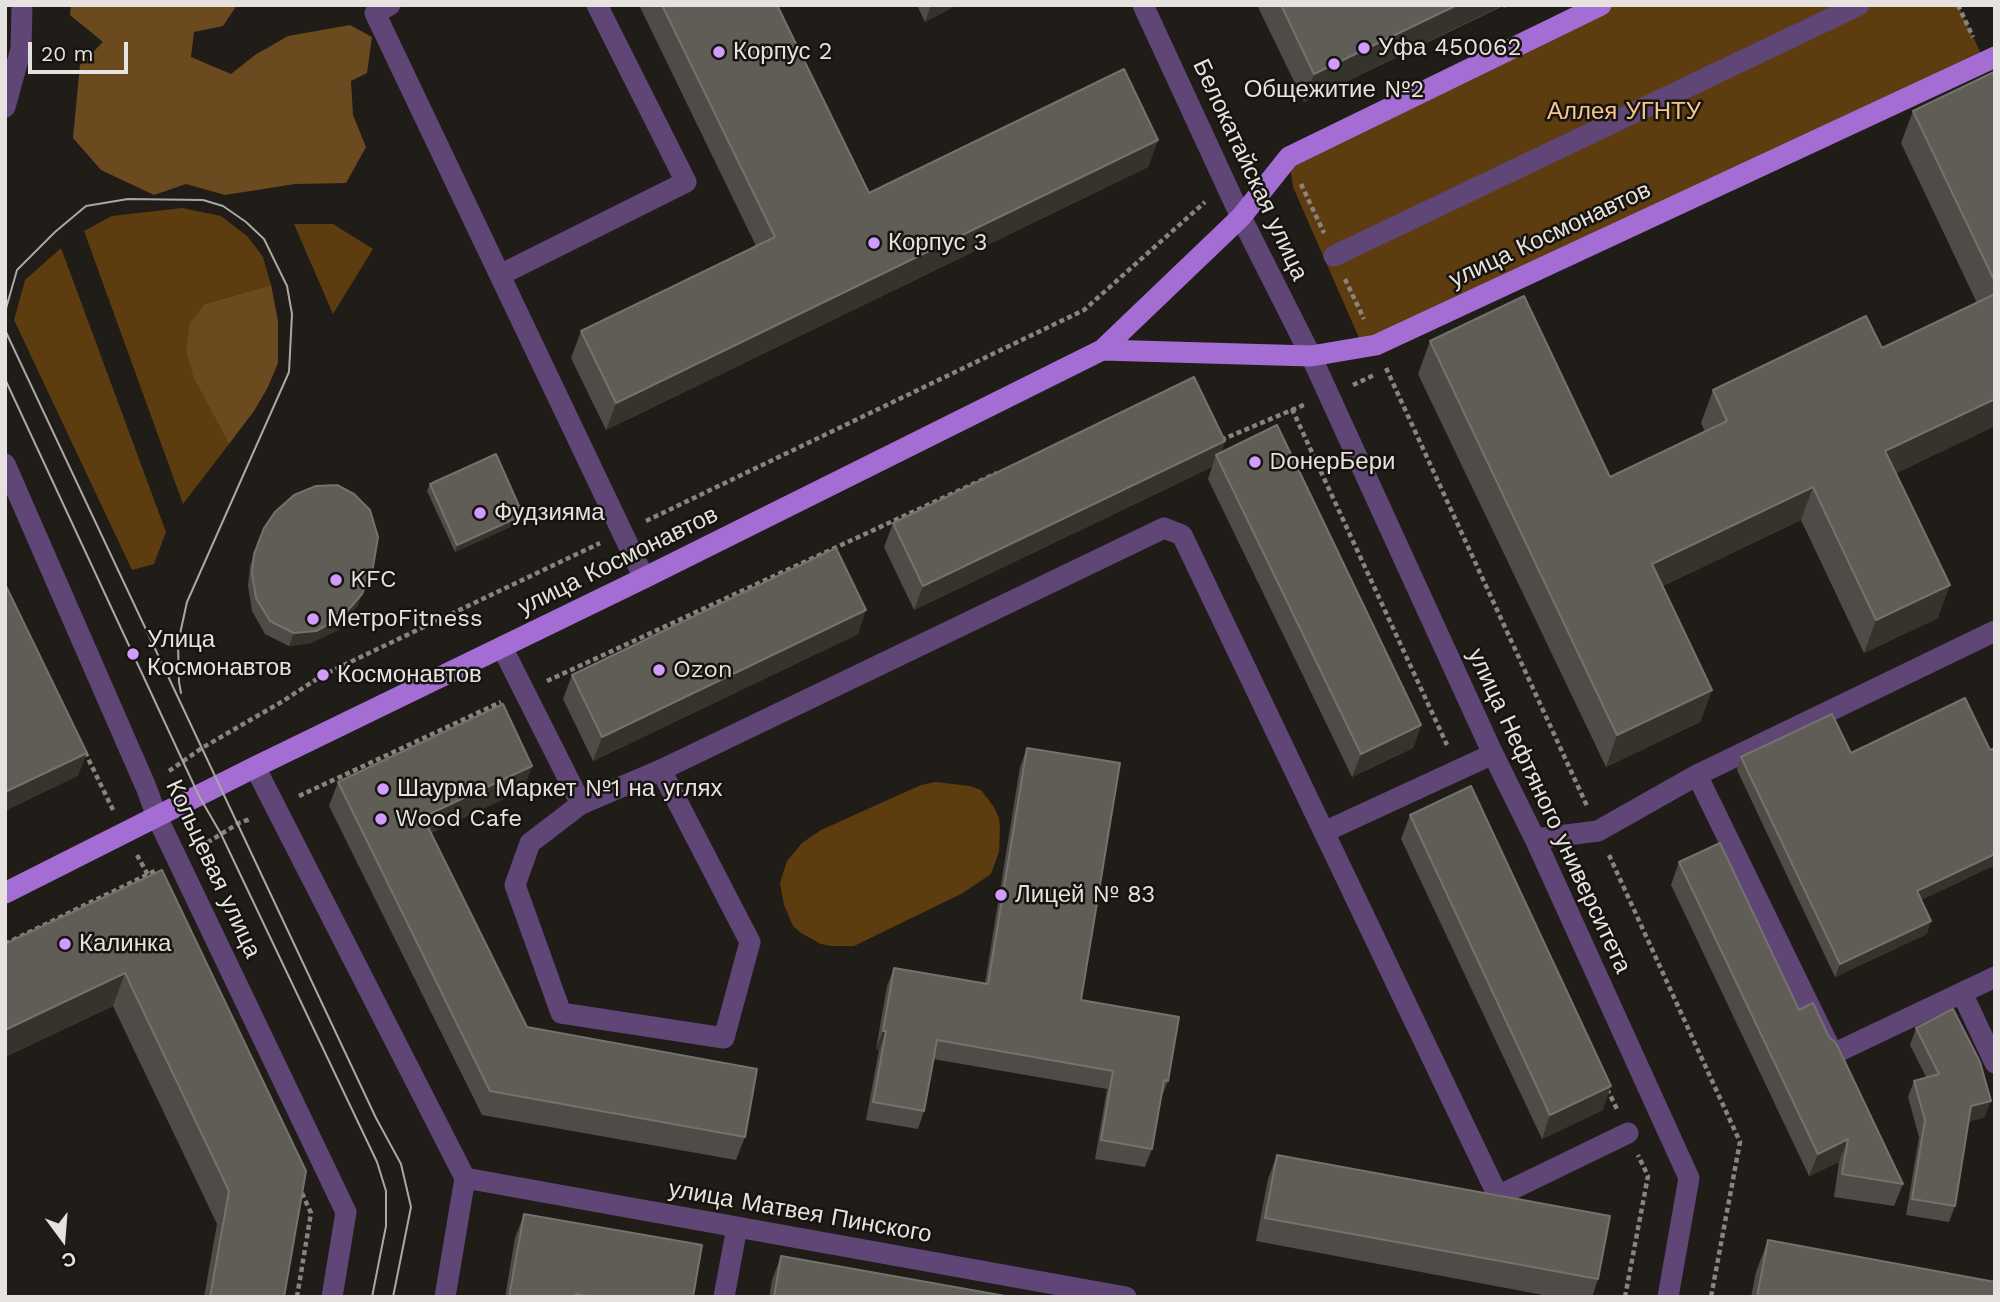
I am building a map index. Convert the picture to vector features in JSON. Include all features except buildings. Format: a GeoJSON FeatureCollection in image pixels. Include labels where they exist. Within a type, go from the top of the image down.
{"type":"FeatureCollection","features":[{"type":"Feature","properties":{"kind":"main road","name":"улица Космонавтов"},"geometry":{"type":"LineString","coordinates":[[5,893],[1102,350],[1241,217],[1289,157],[1601,5]]}},
{"type":"Feature","properties":{"kind":"main road","name":"улица Космонавтов"},"geometry":{"type":"LineString","coordinates":[[1102,350],[1311,356],[1376,345],[1995,57]]}},
{"type":"Feature","properties":{"kind":"street"},"geometry":{"type":"LineString","coordinates":[[5,107],[21,49],[22,5]]}},
{"type":"Feature","properties":{"kind":"street"},"geometry":{"type":"LineString","coordinates":[[390,5],[375,13],[644,578]]}},
{"type":"Feature","properties":{"kind":"street"},"geometry":{"type":"LineString","coordinates":[[499,275],[686,183],[597,5]]}},
{"type":"Feature","properties":{"kind":"street","name":"Белокатайская улица"},"geometry":{"type":"LineString","coordinates":[[1143,5],[1241,217],[1311,356]]}},
{"type":"Feature","properties":{"kind":"street"},"geometry":{"type":"LineString","coordinates":[[1334,256],[1859,5]]}},
{"type":"Feature","properties":{"kind":"street","name":"улица Нефтяного университета"},"geometry":{"type":"LineString","coordinates":[[1311,356],[1689,1178],[1668,1297]]}},
{"type":"Feature","properties":{"kind":"street","name":"Кольцевая улица"},"geometry":{"type":"LineString","coordinates":[[5,464],[157,817],[346,1212],[332,1297]]}},
{"type":"Feature","properties":{"kind":"street"},"geometry":{"type":"LineString","coordinates":[[661,770],[750,943],[724,1038],[561,1013],[515,885],[530,843],[581,804],[661,770],[1164,528],[1182,535],[1498,1196],[1628,1133]]}},
{"type":"Feature","properties":{"kind":"street"},"geometry":{"type":"LineString","coordinates":[[1535,839],[1598,831],[1697,775],[1995,631]]}},
{"type":"Feature","properties":{"kind":"street"},"geometry":{"type":"LineString","coordinates":[[502,647],[581,804]]}},
{"type":"Feature","properties":{"kind":"street"},"geometry":{"type":"LineString","coordinates":[[1324,832],[1493,754]]}},
{"type":"Feature","properties":{"kind":"street"},"geometry":{"type":"LineString","coordinates":[[255,767],[465,1178],[445,1297]]}},
{"type":"Feature","properties":{"kind":"street"},"geometry":{"type":"LineString","coordinates":[[1697,775],[1833,1054],[1995,977]]}},
{"type":"Feature","properties":{"kind":"street"},"geometry":{"type":"LineString","coordinates":[[1962,993],[1995,1063]]}},
{"type":"Feature","properties":{"kind":"street","name":"улица Матвея Пинского"},"geometry":{"type":"LineString","coordinates":[[465,1178],[1126,1297]]}},
{"type":"Feature","properties":{"kind":"street"},"geometry":{"type":"LineString","coordinates":[[724,1297],[737,1227]]}},
{"type":"Feature","properties":{"kind":"path"},"geometry":{"type":"LineString","coordinates":[[1958,5],[1975,42]]}},
{"type":"Feature","properties":{"kind":"path"},"geometry":{"type":"LineString","coordinates":[[82,747],[112,808],[202,748],[323,675],[1084,310],[1198,207],[1227,186]]}},
{"type":"Feature","properties":{"kind":"path"},"geometry":{"type":"LineString","coordinates":[[1216,429],[1221,440],[1387,369]]}},
{"type":"Feature","properties":{"kind":"path"},"geometry":{"type":"LineString","coordinates":[[1292,409],[1459,769]]}},
{"type":"Feature","properties":{"kind":"path"},"geometry":{"type":"LineString","coordinates":[[5,944],[178,861],[239,823],[1004,469]]}},
{"type":"Feature","properties":{"kind":"path"},"geometry":{"type":"LineString","coordinates":[[147,874],[153,887]]}},
{"type":"Feature","properties":{"kind":"path"},"geometry":{"type":"LineString","coordinates":[[1604,1082],[1648,1176],[1625,1297]]}},
{"type":"Feature","properties":{"kind":"path"},"geometry":{"type":"LineString","coordinates":[[296,1297],[311,1213],[299,1188]]}},
{"type":"Feature","properties":{"kind":"green space","name":"Аллея УГНТУ"},"geometry":{"type":"Polygon","coordinates":[[[1601,5],[1958,5],[1985,62],[1363,347],[1293,187],[1289,157],[1601,5]]]}},
{"type":"Feature","properties":{"kind":"green space"},"geometry":{"type":"Polygon","coordinates":[[[182,208],[221,216],[247,236],[263,257],[271,285],[205,304],[194,379],[229,444],[183,504],[84,231],[112,216],[182,208]]]}},
{"type":"Feature","properties":{"kind":"green space"},"geometry":{"type":"Polygon","coordinates":[[[294,224],[333,224],[373,249],[333,314],[294,224]]]}},
{"type":"Feature","properties":{"kind":"green space"},"geometry":{"type":"Polygon","coordinates":[[[61,248],[166,532],[154,564],[132,570],[14,320],[25,280],[61,248]]]}},
{"type":"Feature","properties":{"kind":"green space"},"geometry":{"type":"Polygon","coordinates":[[[935,782],[981,790],[994,807],[999,818],[999,852],[991,874],[963,893],[854,946],[821,944],[793,926],[784,905],[780,883],[787,861],[802,843],[821,830],[921,785],[935,782]]]}},
{"type":"Feature","properties":{"kind":"shaded area"},"geometry":{"type":"Polygon","coordinates":[[[71,5],[237,5],[223,26],[194,32],[191,57],[231,74],[255,55],[288,36],[350,25],[372,37],[367,73],[351,81],[353,115],[366,147],[346,183],[295,184],[225,195],[186,184],[154,195],[101,170],[73,138],[80,65],[103,42],[70,15],[71,5]]]}},
{"type":"Feature","properties":{"kind":"shaded area"},"geometry":{"type":"Polygon","coordinates":[[[271,285],[278,321],[278,363],[254,411],[229,444],[194,379],[186,350],[190,323],[205,304],[271,285]]]}},
{"type":"Feature","properties":{"kind":"tram line"},"geometry":{"type":"LineString","coordinates":[[5,312],[17,270],[55,232],[86,206],[128,199],[203,200],[223,206],[264,239],[287,286],[292,314],[289,372],[187,602],[178,643],[181,693]]}},
{"type":"Feature","properties":{"kind":"tram line"},"geometry":{"type":"LineString","coordinates":[[5,330],[376,1118],[401,1164],[411,1207],[393,1297]]}},
{"type":"Feature","properties":{"kind":"tram line"},"geometry":{"type":"LineString","coordinates":[[5,379],[199,796],[221,834],[377,1162],[386,1191],[386,1226],[372,1297]]}},
{"type":"Feature","properties":{"kind":"place","name":"Уфа 450062"},"geometry":{"type":"Point","coordinates":[1364,48]}},
{"type":"Feature","properties":{"kind":"place","name":"Корпус 2"},"geometry":{"type":"Point","coordinates":[719,52]}},
{"type":"Feature","properties":{"kind":"place","name":"Общежитие №2"},"geometry":{"type":"Point","coordinates":[1334,64]}},
{"type":"Feature","properties":{"kind":"place","name":"Корпус 3"},"geometry":{"type":"Point","coordinates":[874,243]}},
{"type":"Feature","properties":{"kind":"place","name":"DонерБери"},"geometry":{"type":"Point","coordinates":[1255,462]}},
{"type":"Feature","properties":{"kind":"place","name":"Фудзияма"},"geometry":{"type":"Point","coordinates":[480,513]}},
{"type":"Feature","properties":{"kind":"place","name":"KFC"},"geometry":{"type":"Point","coordinates":[336,580]}},
{"type":"Feature","properties":{"kind":"place","name":"МетроFitness"},"geometry":{"type":"Point","coordinates":[313,619]}},
{"type":"Feature","properties":{"kind":"place","name":"Улица Космонавтов"},"geometry":{"type":"Point","coordinates":[133,654]}},
{"type":"Feature","properties":{"kind":"place","name":"Ozon"},"geometry":{"type":"Point","coordinates":[659,670]}},
{"type":"Feature","properties":{"kind":"place","name":"Космонавтов"},"geometry":{"type":"Point","coordinates":[323,675]}},
{"type":"Feature","properties":{"kind":"place","name":"Шаурма Маркет №1 на углях"},"geometry":{"type":"Point","coordinates":[383,789]}},
{"type":"Feature","properties":{"kind":"place","name":"Wood Cafe"},"geometry":{"type":"Point","coordinates":[381,819]}},
{"type":"Feature","properties":{"kind":"place","name":"Лицей № 83"},"geometry":{"type":"Point","coordinates":[1001,895]}},
{"type":"Feature","properties":{"kind":"place","name":"Калинка"},"geometry":{"type":"Point","coordinates":[65,944]}}]}
